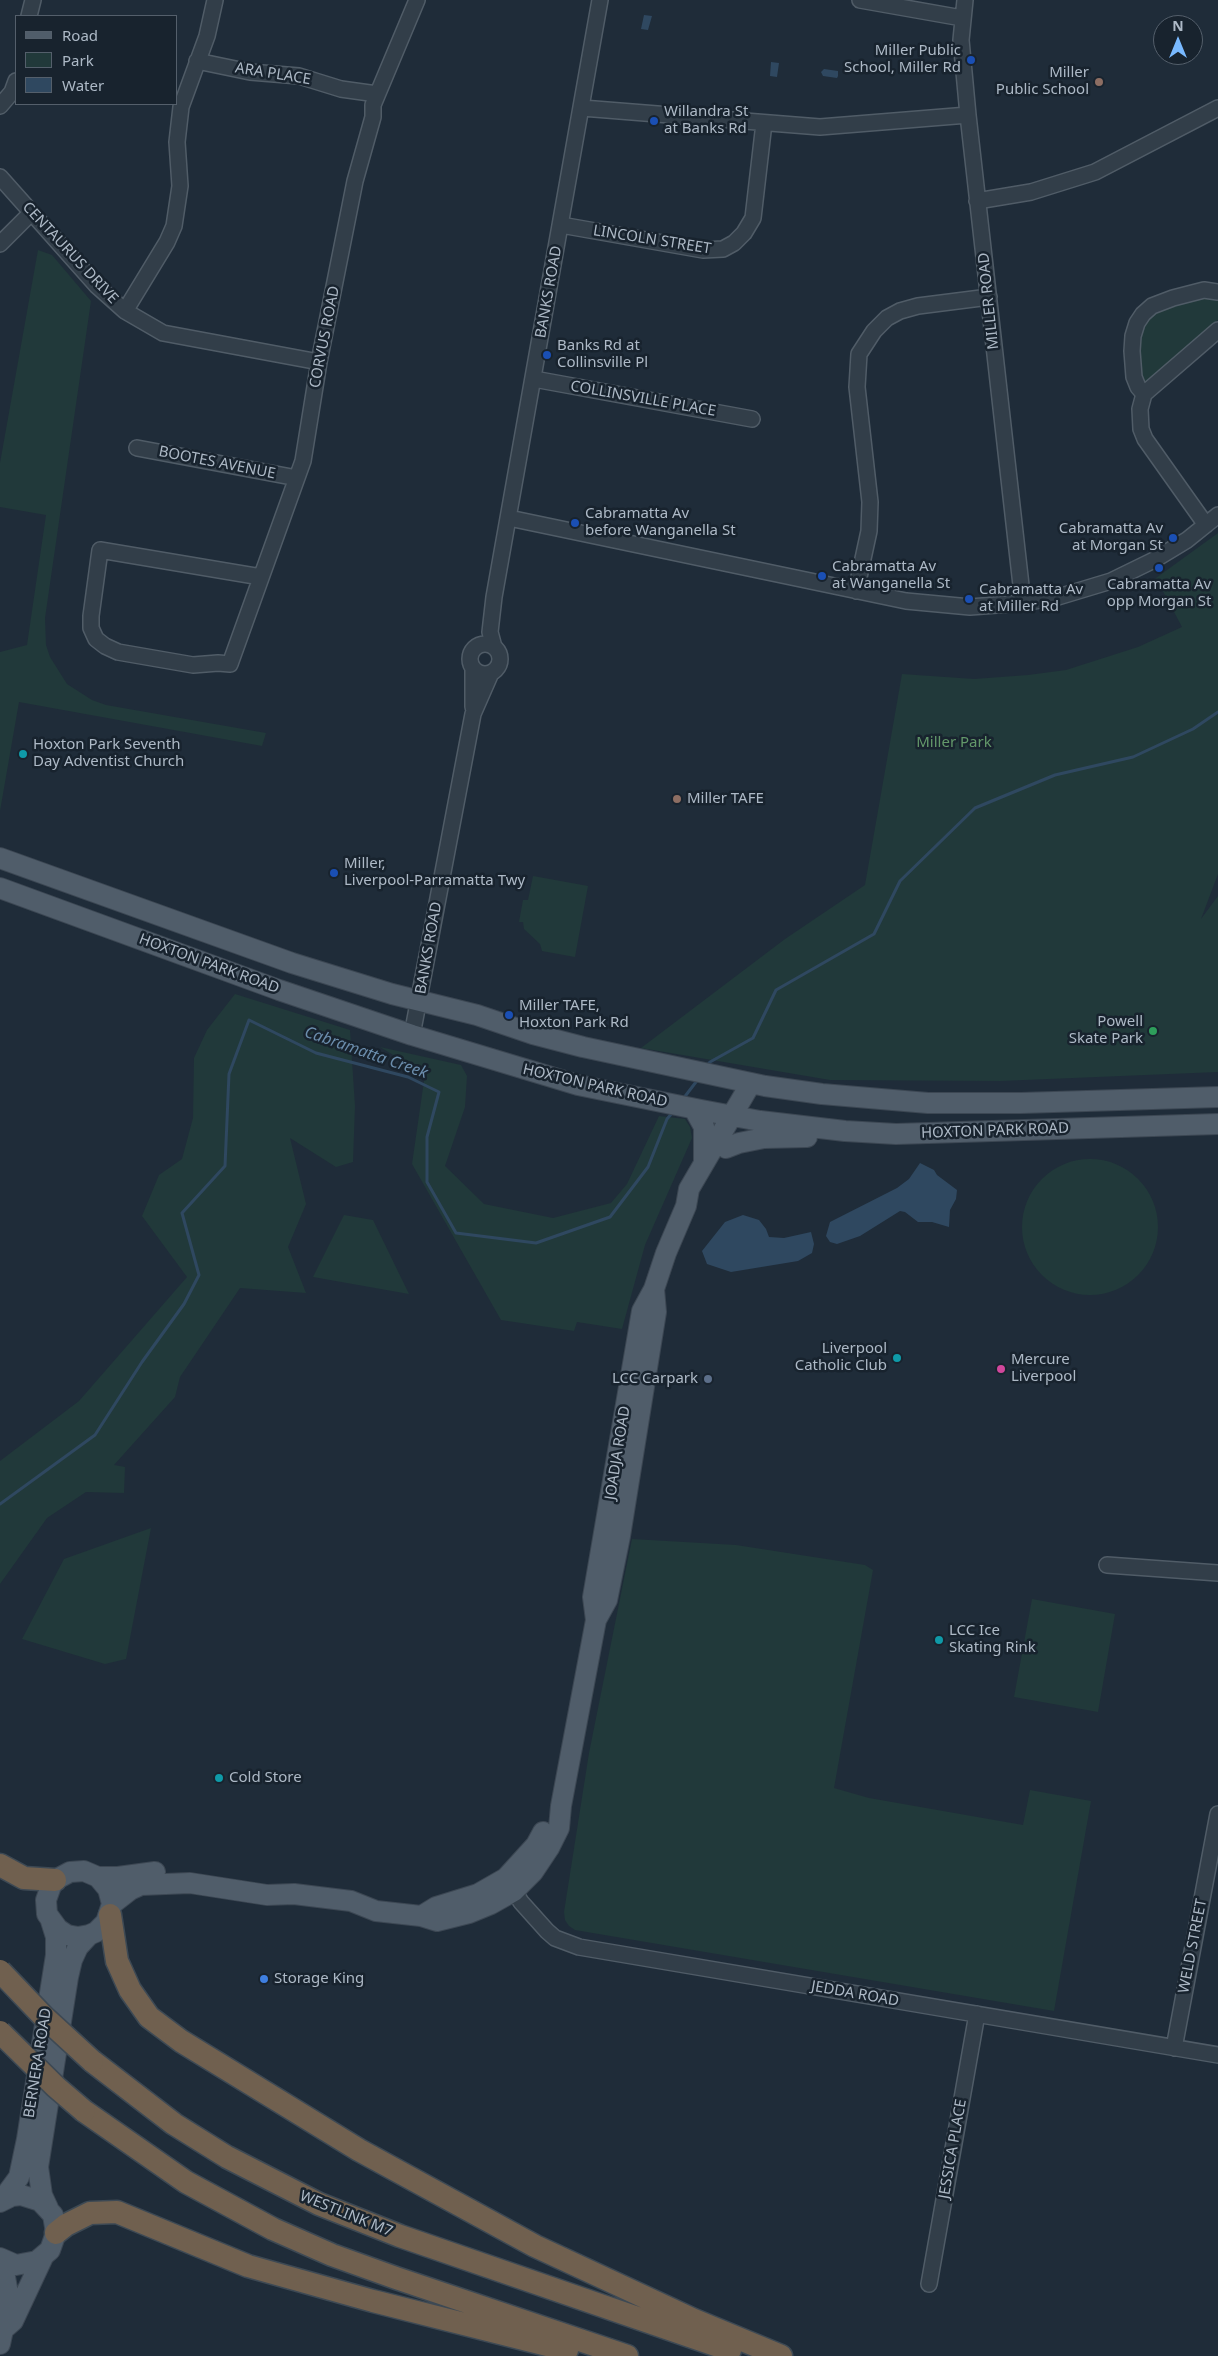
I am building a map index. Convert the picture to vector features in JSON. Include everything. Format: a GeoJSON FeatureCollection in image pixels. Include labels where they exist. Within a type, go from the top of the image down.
{"type":"FeatureCollection","features":[{"type":"Feature","properties":{"kind":"highway"},"geometry":{"type":"LineString","coordinates":[[0,1866],[24,1878],[56,1880]]}},
{"type":"Feature","properties":{"kind":"highway"},"geometry":{"type":"LineString","coordinates":[[111,1910],[114,1948],[122,1976],[134,1997],[149,2017],[181,2041],[318,2126],[534,2246],[694,2320],[781,2356]]}},
{"type":"Feature","properties":{"kind":"highway","name":"WESTLINK M7"},"geometry":{"type":"LineString","coordinates":[[0,1971],[43,2016],[92,2061],[174,2124],[252,2172],[319,2204],[400,2236],[748,2356]]}},
{"type":"Feature","properties":{"kind":"highway"},"geometry":{"type":"LineString","coordinates":[[0,2032],[56,2087],[84,2111],[186,2182],[273,2229],[332,2255],[396,2278],[627,2356]]}},
{"type":"Feature","properties":{"kind":"highway"},"geometry":{"type":"LineString","coordinates":[[56,2233],[66,2225],[90,2213],[117,2212],[199,2247],[284,2277],[589,2356]]}},
{"type":"Feature","properties":{"kind":"main road","name":"HOXTON PARK ROAD"},"geometry":{"type":"LineString","coordinates":[[0,858],[292,963],[420,1002],[477,1015],[533,1034],[758,1085],[822,1094],[928,1103],[1021,1103],[1218,1097]]}},
{"type":"Feature","properties":{"kind":"main road","name":"HOXTON PARK ROAD"},"geometry":{"type":"LineString","coordinates":[[0,888],[279,990],[412,1035],[578,1085],[659,1100],[698,1111],[844,1132],[896,1134],[1218,1124]]}},
{"type":"Feature","properties":{"kind":"main road","name":"JOADJA ROAD"},"geometry":{"type":"LineString","coordinates":[[510,1884],[561,1806],[596,1620],[593,1597],[642,1311],[654,1289],[666,1253],[686,1206],[689,1189],[758,1085]]}},
{"type":"Feature","properties":{"kind":"main road"},"geometry":{"type":"LineString","coordinates":[[698,1111],[704,1127],[704,1164]]}},
{"type":"Feature","properties":{"kind":"main road","name":"JOADJA ROAD"},"geometry":{"type":"LineString","coordinates":[[686,1206],[699,1192],[726,1148],[738,1117]]}},
{"type":"Feature","properties":{"kind":"main road"},"geometry":{"type":"LineString","coordinates":[[726,1148],[739,1143],[764,1138],[839,1139],[896,1134]]}},
{"type":"Feature","properties":{"kind":"main road"},"geometry":{"type":"LineString","coordinates":[[190,1883],[176,1874],[155,1872],[118,1877],[98,1877],[77,1871],[64,1874],[51,1886],[46,1900],[47,1914],[58,1929],[67,1934],[78,1937],[89,1935],[101,1928],[111,1910],[130,1890],[156,1883],[190,1883],[267,1895],[304,1906],[350,1913],[376,1911],[420,1916],[436,1908],[510,1884]]}},
{"type":"Feature","properties":{"kind":"main road"},"geometry":{"type":"LineString","coordinates":[[98,1877],[108,1888],[111,1910]]}},
{"type":"Feature","properties":{"kind":"main road","name":"BERNERA ROAD"},"geometry":{"type":"LineString","coordinates":[[1,2201],[19,2177],[27,2139],[56,1955],[56,1937],[51,1921]]}},
{"type":"Feature","properties":{"kind":"main road","name":"BERNERA ROAD"},"geometry":{"type":"LineString","coordinates":[[56,2233],[56,2224],[42,2195],[38,2167],[68,1977],[72,1960],[78,1947],[89,1935]]}},
{"type":"Feature","properties":{"kind":"main road"},"geometry":{"type":"LineString","coordinates":[[1,2201],[22,2195],[31,2196],[48,2208]]}},
{"type":"Feature","properties":{"kind":"main road"},"geometry":{"type":"LineString","coordinates":[[1,2327],[12,2322],[43,2257],[50,2250],[56,2233]]}},
{"type":"Feature","properties":{"kind":"main road"},"geometry":{"type":"LineString","coordinates":[[1,2327],[8,2294],[1,2260],[24,2265],[43,2257]]}},
{"type":"Feature","properties":{"kind":"street"},"geometry":{"type":"LineString","coordinates":[[28,15],[33,0]]}},
{"type":"Feature","properties":{"kind":"street"},"geometry":{"type":"LineString","coordinates":[[125,311],[167,242],[174,226],[180,186],[177,142],[181,107],[207,36],[215,0]]}},
{"type":"Feature","properties":{"kind":"street","name":"CORVUS ROAD"},"geometry":{"type":"LineString","coordinates":[[261,577],[100,550],[91,628],[96,639],[118,652],[193,666],[218,663],[230,664],[304,461],[319,362],[355,181],[377,94],[418,0]]}},
{"type":"Feature","properties":{"kind":"street","name":"BANKS ROAD"},"geometry":{"type":"LineString","coordinates":[[487,646],[490,639],[492,614],[600,0]]}},
{"type":"Feature","properties":{"kind":"street"},"geometry":{"type":"LineString","coordinates":[[860,0],[962,18]]}},
{"type":"Feature","properties":{"kind":"street","name":"MILLER ROAD"},"geometry":{"type":"LineString","coordinates":[[965,0],[961,40],[968,114],[1023,603]]}},
{"type":"Feature","properties":{"kind":"street","name":"ARA PLACE"},"geometry":{"type":"LineString","coordinates":[[197,61],[250,72],[299,76],[341,89],[377,94]]}},
{"type":"Feature","properties":{"kind":"street"},"geometry":{"type":"LineString","coordinates":[[0,106],[12,92],[15,84]]}},
{"type":"Feature","properties":{"kind":"street"},"geometry":{"type":"LineString","coordinates":[[582,108],[764,123],[837,126],[968,114]]}},
{"type":"Feature","properties":{"kind":"street"},"geometry":{"type":"LineString","coordinates":[[977,200],[1030,192],[1082,177],[1217,112]]}},
{"type":"Feature","properties":{"kind":"street","name":"LINCOLN STREET"},"geometry":{"type":"LineString","coordinates":[[560,225],[703,250],[723,249],[734,243],[749,226],[753,218],[764,123]]}},
{"type":"Feature","properties":{"kind":"street","name":"CENTAURUS DRIVE"},"geometry":{"type":"LineString","coordinates":[[0,177],[97,286],[125,311],[164,333],[319,362]]}},
{"type":"Feature","properties":{"kind":"street"},"geometry":{"type":"LineString","coordinates":[[0,244],[31,213]]}},
{"type":"Feature","properties":{"kind":"street"},"geometry":{"type":"LineString","coordinates":[[1144,394],[1138,387],[1134,377],[1132,351],[1133,336],[1137,323],[1143,314],[1152,306],[1192,293],[1213,290],[1218,292]]}},
{"type":"Feature","properties":{"kind":"street"},"geometry":{"type":"LineString","coordinates":[[856,591],[869,531],[870,502],[857,387],[860,354],[874,331],[887,318],[900,311],[918,306],[989,297]]}},
{"type":"Feature","properties":{"kind":"street"},"geometry":{"type":"LineString","coordinates":[[1206,525],[1145,439],[1140,419],[1144,394],[1218,330]]}},
{"type":"Feature","properties":{"kind":"street","name":"COLLINSVILLE PLACE"},"geometry":{"type":"LineString","coordinates":[[534,379],[752,419]]}},
{"type":"Feature","properties":{"kind":"street","name":"BOOTES AVENUE"},"geometry":{"type":"LineString","coordinates":[[138,448],[297,478]]}},
{"type":"Feature","properties":{"kind":"street"},"geometry":{"type":"LineString","coordinates":[[509,518],[856,591],[947,606],[986,606],[1023,603],[1073,593],[1111,580],[1154,560],[1187,540],[1218,515]]}},
{"type":"Feature","properties":{"kind":"street"},"geometry":{"type":"LineString","coordinates":[[487,646],[498,652],[500,659],[498,667],[491,672],[480,673],[473,668],[470,664],[470,655],[487,646]]}},
{"type":"Feature","properties":{"kind":"street","name":"BANKS ROAD"},"geometry":{"type":"LineString","coordinates":[[473,668],[474,714]]}},
{"type":"Feature","properties":{"kind":"street","name":"BANKS ROAD"},"geometry":{"type":"LineString","coordinates":[[412,1035],[420,1002],[474,714],[491,672]]}},
{"type":"Feature","properties":{"kind":"street"},"geometry":{"type":"LineString","coordinates":[[1108,1565],[1218,1572]]}},
{"type":"Feature","properties":{"kind":"street","name":"WELD STREET"},"geometry":{"type":"LineString","coordinates":[[1174,2048],[1218,1814]]}},
{"type":"Feature","properties":{"kind":"street","name":"JEDDA ROAD"},"geometry":{"type":"LineString","coordinates":[[510,1884],[547,1932],[579,1948],[1218,2055]]}},
{"type":"Feature","properties":{"kind":"street","name":"JESSICA PLACE"},"geometry":{"type":"LineString","coordinates":[[929,2284],[977,2014]]}},
{"type":"Feature","properties":{"kind":"green space"},"geometry":{"type":"Polygon","coordinates":[[[38,250],[52,255],[91,301],[45,618],[46,645],[50,657],[67,684],[92,700],[106,705],[266,733],[262,746],[19,702],[0,811],[0,652],[27,645],[46,515],[0,507],[0,463],[38,250]]]}},
{"type":"Feature","properties":{"kind":"green space"},"geometry":{"type":"Polygon","coordinates":[[[1208,293],[1218,296],[1218,320],[1159,373],[1144,382],[1140,377],[1136,358],[1141,325],[1150,314],[1208,293]]]}},
{"type":"Feature","properties":{"kind":"green space","name":"Miller Park"},"geometry":{"type":"Polygon","coordinates":[[[1218,533],[1218,874],[1201,919],[1218,896],[1218,1072],[1000,1081],[830,1080],[641,1048],[785,939],[865,885],[902,674],[974,679],[1028,675],[1066,670],[1138,647],[1182,627],[1156,578],[1218,533]]]}},
{"type":"Feature","properties":{"kind":"green space"},"geometry":{"type":"Polygon","coordinates":[[[533,876],[588,886],[575,957],[542,951],[540,944],[524,929],[523,922],[519,922],[523,900],[528,900],[533,876]]]}},
{"type":"Feature","properties":{"kind":"green space"},"geometry":{"type":"Polygon","coordinates":[[[235,994],[350,1030],[355,1106],[353,1162],[336,1167],[290,1138],[306,1204],[288,1247],[306,1293],[240,1288],[180,1377],[175,1397],[114,1465],[125,1467],[124,1493],[86,1492],[47,1518],[0,1584],[0,1461],[79,1401],[187,1277],[142,1216],[159,1175],[182,1159],[193,1118],[194,1058],[207,1030],[235,994]]]}},
{"type":"Feature","properties":{"kind":"green space"},"geometry":{"type":"Polygon","coordinates":[[[380,1047],[461,1065],[467,1076],[465,1107],[445,1166],[484,1204],[553,1218],[611,1203],[627,1184],[659,1116],[685,1119],[690,1127],[692,1138],[645,1245],[622,1329],[577,1322],[574,1331],[501,1320],[412,1164],[425,1074],[380,1047]]]}},
{"type":"Feature","properties":{"kind":"green space"},"geometry":{"type":"Polygon","coordinates":[[[1090,1159],[1116,1164],[1128,1170],[1138,1179],[1147,1189],[1153,1201],[1158,1227],[1153,1253],[1147,1265],[1138,1275],[1128,1284],[1116,1290],[1090,1295],[1064,1290],[1052,1284],[1042,1275],[1033,1265],[1027,1253],[1022,1227],[1027,1201],[1033,1189],[1042,1179],[1052,1170],[1064,1164],[1090,1159]]]}},
{"type":"Feature","properties":{"kind":"green space"},"geometry":{"type":"Polygon","coordinates":[[[344,1215],[373,1220],[409,1294],[313,1277],[344,1215]]]}},
{"type":"Feature","properties":{"kind":"green space"},"geometry":{"type":"Polygon","coordinates":[[[151,1528],[126,1659],[105,1664],[22,1639],[64,1559],[151,1528]]]}},
{"type":"Feature","properties":{"kind":"green space"},"geometry":{"type":"Polygon","coordinates":[[[632,1539],[736,1545],[865,1565],[873,1570],[834,1788],[869,1798],[1023,1825],[1030,1790],[1091,1801],[1054,2011],[575,1930],[569,1926],[565,1920],[564,1912],[589,1753],[632,1539]]]}},
{"type":"Feature","properties":{"kind":"green space"},"geometry":{"type":"Polygon","coordinates":[[[1032,1599],[1115,1614],[1098,1712],[1014,1697],[1032,1599]]]}},
{"type":"Feature","properties":{"kind":"water"},"geometry":{"type":"Polygon","coordinates":[[[644,15],[652,16],[648,30],[641,29],[644,15]]]}},
{"type":"Feature","properties":{"kind":"water"},"geometry":{"type":"Polygon","coordinates":[[[771,62],[779,63],[777,77],[770,76],[771,62]]]}},
{"type":"Feature","properties":{"kind":"water"},"geometry":{"type":"Polygon","coordinates":[[[824,69],[838,71],[837,78],[823,76],[821,72],[824,69]]]}},
{"type":"Feature","properties":{"kind":"water"},"geometry":{"type":"Polygon","coordinates":[[[920,1163],[934,1170],[937,1175],[957,1190],[956,1199],[950,1210],[949,1227],[932,1222],[918,1222],[905,1212],[900,1211],[860,1236],[837,1244],[830,1242],[826,1236],[830,1222],[897,1188],[909,1179],[920,1163]]]}},
{"type":"Feature","properties":{"kind":"water"},"geometry":{"type":"Polygon","coordinates":[[[743,1215],[759,1220],[769,1237],[784,1238],[811,1232],[814,1244],[812,1253],[798,1261],[731,1272],[707,1264],[702,1251],[725,1222],[743,1215]]]}},
{"type":"Feature","properties":{"kind":"waterway","name":"Cabramatta Creek"},"geometry":{"type":"LineString","coordinates":[[706,1067],[710,1062],[753,1038],[776,990],[874,934],[900,881],[975,808],[1055,775],[1133,757],[1193,729],[1218,712]]}},
{"type":"Feature","properties":{"kind":"waterway","name":"Cabramatta Creek"},"geometry":{"type":"LineString","coordinates":[[0,1504],[95,1435],[142,1362],[184,1304],[199,1275],[182,1213],[225,1166],[229,1074],[249,1020],[316,1053],[408,1077],[439,1092],[427,1137],[427,1182],[456,1233],[536,1243],[610,1217],[648,1167],[667,1119],[673,1112]]}},
{"type":"Feature","properties":{"kind":"waterway","name":"Cabramatta Creek"},"geometry":{"type":"LineString","coordinates":[[683,1099],[699,1078]]}},
{"type":"Feature","properties":{"kind":"place","name":"Miller Public School, Miller Rd"},"geometry":{"type":"Point","coordinates":[971,60]}},
{"type":"Feature","properties":{"kind":"place","name":"Miller Public School"},"geometry":{"type":"Point","coordinates":[1099,82]}},
{"type":"Feature","properties":{"kind":"place","name":"Willandra St at Banks Rd"},"geometry":{"type":"Point","coordinates":[654,121]}},
{"type":"Feature","properties":{"kind":"place","name":"Banks Rd at Collinsville Pl"},"geometry":{"type":"Point","coordinates":[547,355]}},
{"type":"Feature","properties":{"kind":"place","name":"Cabramatta Av before Wanganella St"},"geometry":{"type":"Point","coordinates":[575,523]}},
{"type":"Feature","properties":{"kind":"place","name":"Cabramatta Av at Morgan St"},"geometry":{"type":"Point","coordinates":[1173,538]}},
{"type":"Feature","properties":{"kind":"place","name":"Cabramatta Av opp Morgan St"},"geometry":{"type":"Point","coordinates":[1159,568]}},
{"type":"Feature","properties":{"kind":"place","name":"Cabramatta Av at Wanganella St"},"geometry":{"type":"Point","coordinates":[822,576]}},
{"type":"Feature","properties":{"kind":"place","name":"Cabramatta Av at Miller Rd"},"geometry":{"type":"Point","coordinates":[969,599]}},
{"type":"Feature","properties":{"kind":"place","name":"Hoxton Park Seventh Day Adventist Church"},"geometry":{"type":"Point","coordinates":[23,754]}},
{"type":"Feature","properties":{"kind":"place","name":"Miller TAFE"},"geometry":{"type":"Point","coordinates":[677,799]}},
{"type":"Feature","properties":{"kind":"place","name":"Miller, Liverpool-Parramatta Twy"},"geometry":{"type":"Point","coordinates":[334,873]}},
{"type":"Feature","properties":{"kind":"place","name":"Miller TAFE, Hoxton Park Rd"},"geometry":{"type":"Point","coordinates":[509,1015]}},
{"type":"Feature","properties":{"kind":"place","name":"Powell Skate Park"},"geometry":{"type":"Point","coordinates":[1153,1031]}},
{"type":"Feature","properties":{"kind":"place","name":"Liverpool Catholic Club"},"geometry":{"type":"Point","coordinates":[897,1358]}},
{"type":"Feature","properties":{"kind":"place","name":"Mercure Liverpool"},"geometry":{"type":"Point","coordinates":[1001,1369]}},
{"type":"Feature","properties":{"kind":"place","name":"LCC Carpark"},"geometry":{"type":"Point","coordinates":[708,1379]}},
{"type":"Feature","properties":{"kind":"place","name":"LCC Ice Skating Rink"},"geometry":{"type":"Point","coordinates":[939,1640]}},
{"type":"Feature","properties":{"kind":"place","name":"Cold Store"},"geometry":{"type":"Point","coordinates":[219,1778]}},
{"type":"Feature","properties":{"kind":"place","name":"Storage King"},"geometry":{"type":"Point","coordinates":[264,1979]}}]}
